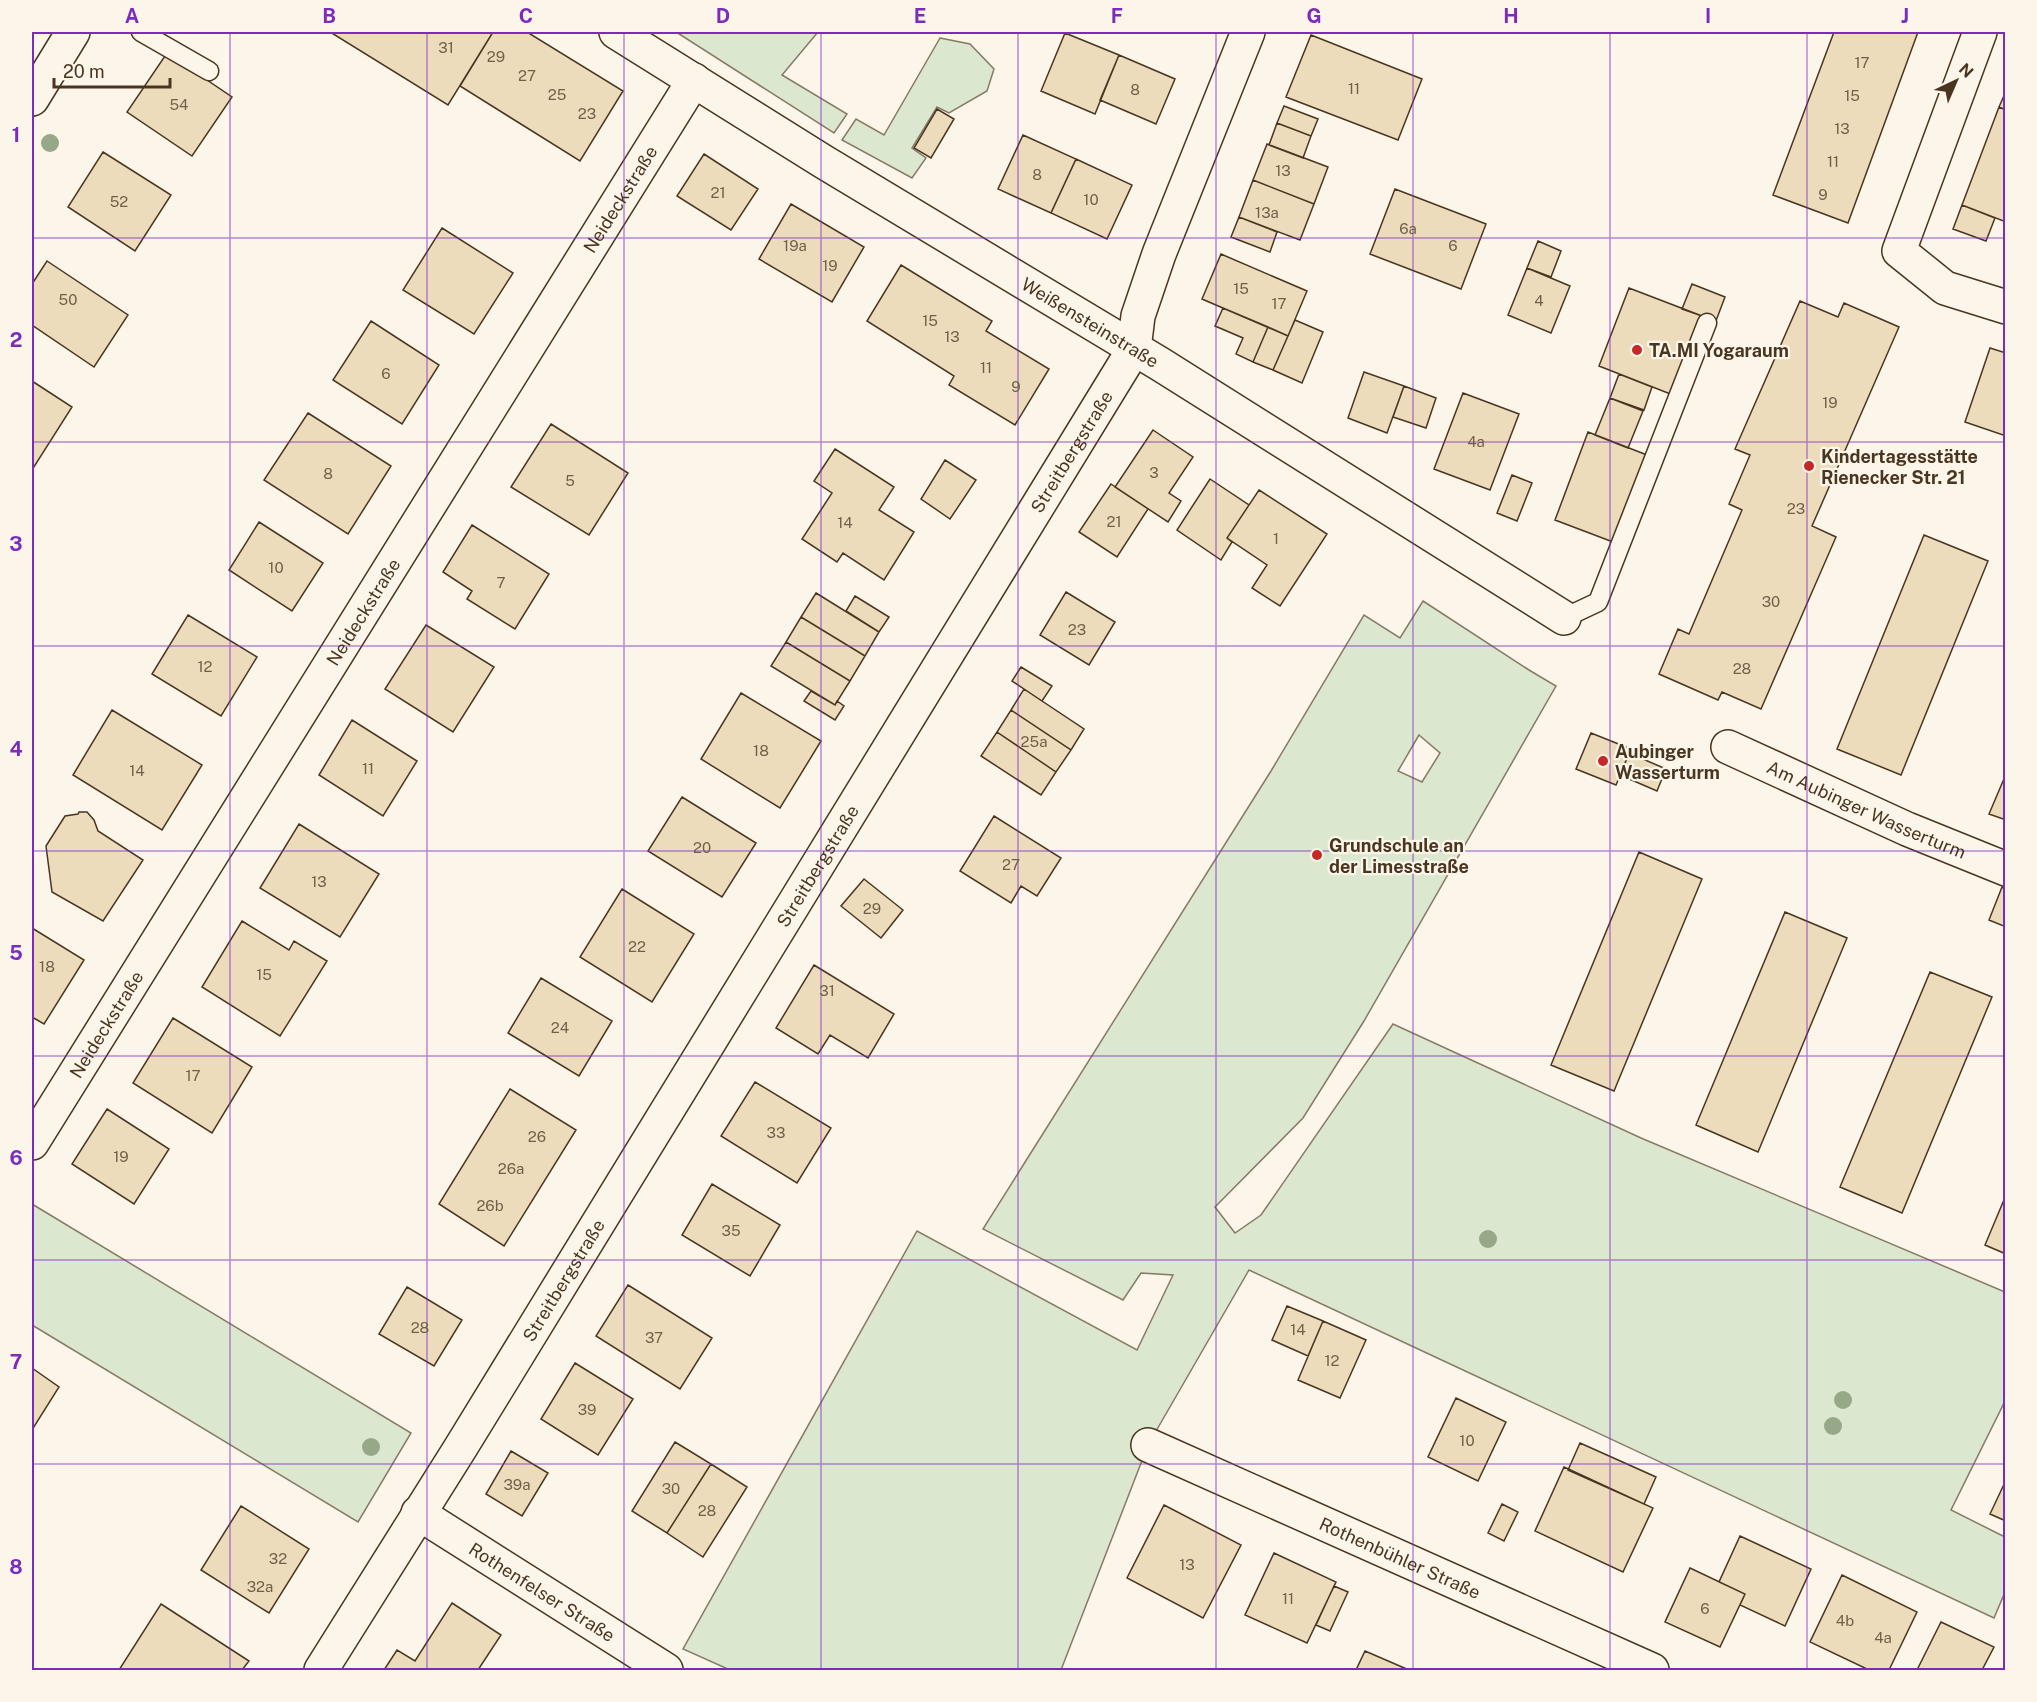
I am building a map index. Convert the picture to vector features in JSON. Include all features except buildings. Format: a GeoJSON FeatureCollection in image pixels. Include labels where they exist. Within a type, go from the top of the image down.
{"type":"FeatureCollection","features":[{"type":"Feature","properties":{"kind":"street"},"geometry":{"type":"LineString","coordinates":[[32,99],[73,32]]}},
{"type":"Feature","properties":{"kind":"street","name":"Weißensteinstraße"},"geometry":{"type":"LineString","coordinates":[[616,32],[824,162],[1134,349],[1563,618]]}},
{"type":"Feature","properties":{"kind":"street","name":"Streitbergstraße"},"geometry":{"type":"LineString","coordinates":[[321,1671],[1134,349],[1138,316],[1159,254],[1248,32]]}},
{"type":"Feature","properties":{"kind":"street"},"geometry":{"type":"LineString","coordinates":[[1980,32],[1899,251],[1945,288],[2006,307]]}},
{"type":"Feature","properties":{"kind":"street","name":"Neideckstraße"},"geometry":{"type":"LineString","coordinates":[[32,1143],[694,80]]}},
{"type":"Feature","properties":{"kind":"street","name":"Am Aubinger Wasserturm"},"geometry":{"type":"LineString","coordinates":[[1728,747],[1907,829],[2006,869]]}},
{"type":"Feature","properties":{"kind":"street","name":"Rothenbühler Straße"},"geometry":{"type":"LineString","coordinates":[[1148,1445],[1652,1671]]}},
{"type":"Feature","properties":{"kind":"street","name":"Rothenfelser Straße"},"geometry":{"type":"LineString","coordinates":[[418,1514],[666,1671]]}},
{"type":"Feature","properties":{"kind":"lane"},"geometry":{"type":"LineString","coordinates":[[141,32],[209,71]]}},
{"type":"Feature","properties":{"kind":"lane"},"geometry":{"type":"LineString","coordinates":[[1563,618],[1598,602],[1707,323]]}},
{"type":"Feature","properties":{"kind":"green space"},"geometry":{"type":"Polygon","coordinates":[[[676,32],[818,32],[782,75],[847,114],[834,133],[676,32]]]}},
{"type":"Feature","properties":{"kind":"green space"},"geometry":{"type":"Polygon","coordinates":[[[940,38],[970,44],[994,69],[987,91],[949,113],[937,107],[912,148],[926,158],[912,178],[842,140],[856,119],[884,135],[940,38]]]}},
{"type":"Feature","properties":{"kind":"green space"},"geometry":{"type":"Polygon","coordinates":[[[1423,601],[1556,686],[1364,1021],[1303,1118],[1215,1207],[1235,1233],[1261,1215],[1393,1024],[1641,1138],[2005,1292],[2005,1401],[1951,1510],[2005,1537],[2005,1592],[1994,1618],[1249,1270],[1148,1445],[1061,1670],[730,1670],[683,1649],[917,1231],[1137,1350],[1173,1275],[1141,1273],[1123,1300],[983,1229],[1271,771],[1364,615],[1400,638],[1423,601]],[[1419,735],[1398,771],[1422,782],[1440,753],[1419,735]]]}},
{"type":"Feature","properties":{"kind":"green space"},"geometry":{"type":"Polygon","coordinates":[[[32,1204],[411,1433],[358,1522],[32,1325],[32,1204]]]}},
{"type":"Feature","properties":{"kind":"place","name":"TA.MI Yogaraum"},"geometry":{"type":"Point","coordinates":[1637,350]}},
{"type":"Feature","properties":{"kind":"place","name":"Kindertagesstätte Rienecker Str. 21"},"geometry":{"type":"Point","coordinates":[1809,466]}},
{"type":"Feature","properties":{"kind":"place","name":"Aubinger Wasserturm"},"geometry":{"type":"Point","coordinates":[1603,761]}},
{"type":"Feature","properties":{"kind":"place","name":"Grundschule an der Limesstraße"},"geometry":{"type":"Point","coordinates":[1317,855]}}]}
